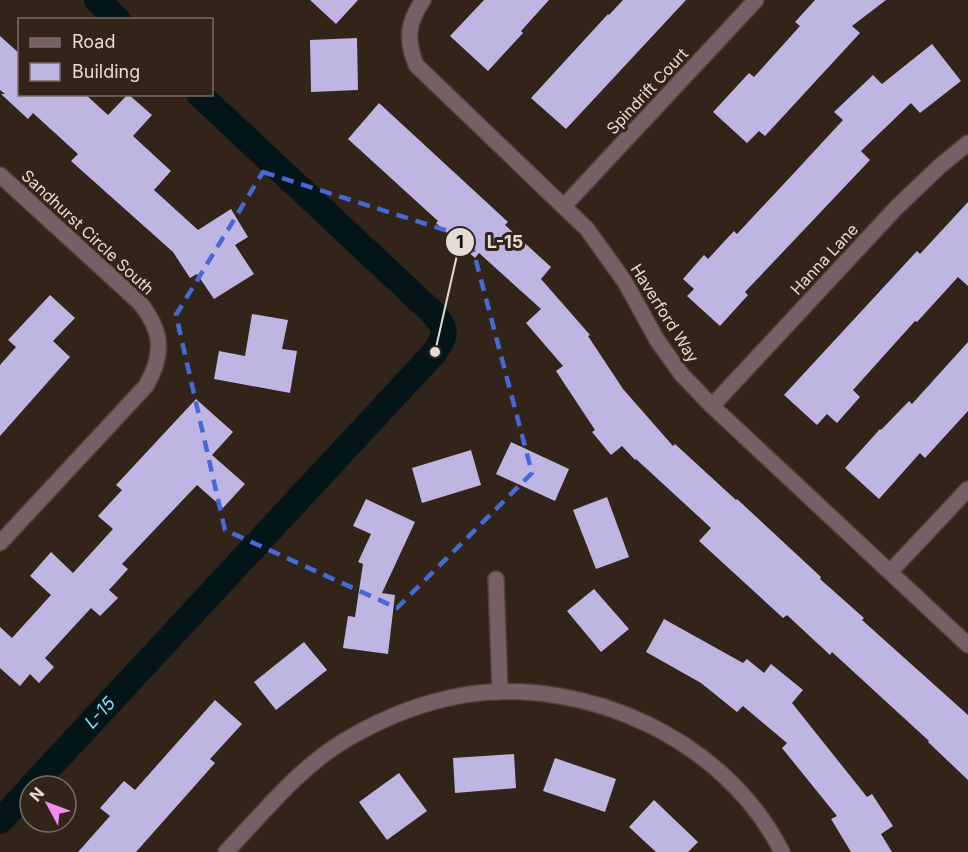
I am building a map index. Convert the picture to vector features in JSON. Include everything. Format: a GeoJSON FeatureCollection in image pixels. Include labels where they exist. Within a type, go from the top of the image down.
{"type":"FeatureCollection","features":[{"type":"Feature","properties":{"kind":"street","name":"Haverford Way"},"geometry":{"type":"LineString","coordinates":[[423,0],[414,14],[409,31],[410,49],[416,65],[564,206],[601,246],[625,282],[657,340],[682,375],[711,406],[968,645]]}},
{"type":"Feature","properties":{"kind":"street","name":"Spindrift Court"},"geometry":{"type":"LineString","coordinates":[[564,206],[756,0]]}},
{"type":"Feature","properties":{"kind":"street","name":"Hanna Lane"},"geometry":{"type":"LineString","coordinates":[[711,406],[896,208],[968,143]]}},
{"type":"Feature","properties":{"kind":"street","name":"Sandhurst Circle South"},"geometry":{"type":"LineString","coordinates":[[0,175],[140,303],[151,316],[158,333],[159,352],[155,370],[146,386],[0,543]]}},
{"type":"Feature","properties":{"kind":"street"},"geometry":{"type":"LineString","coordinates":[[890,572],[968,489]]}},
{"type":"Feature","properties":{"kind":"street"},"geometry":{"type":"LineString","coordinates":[[496,579],[500,692]]}},
{"type":"Feature","properties":{"kind":"street"},"geometry":{"type":"LineString","coordinates":[[226,852],[312,764],[346,739],[383,719],[423,705],[464,695],[500,692],[562,696],[603,706],[642,721],[679,741],[712,766],[742,796],[756,812],[782,852]]}},
{"type":"Feature","properties":{"kind":"highlighted area"},"geometry":{"type":"Polygon","coordinates":[[[263,172],[470,238],[532,473],[397,608],[225,530],[176,315],[263,172]]]}},
{"type":"Feature","properties":{"kind":"building"},"geometry":{"type":"Polygon","coordinates":[[[310,0],[358,0],[336,24],[310,0]]]}},
{"type":"Feature","properties":{"kind":"building"},"geometry":{"type":"Polygon","coordinates":[[[484,0],[549,0],[488,71],[450,36],[484,0]]]}},
{"type":"Feature","properties":{"kind":"building"},"geometry":{"type":"Polygon","coordinates":[[[623,0],[686,0],[566,129],[531,98],[623,0]]]}},
{"type":"Feature","properties":{"kind":"building"},"geometry":{"type":"Polygon","coordinates":[[[815,0],[886,0],[852,26],[860,33],[765,136],[759,131],[747,143],[713,112],[749,73],[754,77],[800,26],[795,22],[815,0]]]}},
{"type":"Feature","properties":{"kind":"building"},"geometry":{"type":"Polygon","coordinates":[[[0,36],[18,52],[18,96],[87,96],[108,115],[126,96],[130,96],[152,115],[133,136],[171,171],[154,190],[198,230],[231,209],[248,237],[235,245],[254,274],[214,299],[197,274],[190,278],[173,252],[71,161],[78,154],[33,113],[28,119],[1,94],[5,94],[0,90],[0,36]]]}},
{"type":"Feature","properties":{"kind":"building"},"geometry":{"type":"Polygon","coordinates":[[[357,38],[358,90],[311,92],[310,40],[357,38]]]}},
{"type":"Feature","properties":{"kind":"building"},"geometry":{"type":"Polygon","coordinates":[[[932,44],[961,81],[920,113],[911,103],[861,151],[870,160],[745,292],[748,295],[720,326],[687,296],[694,289],[683,279],[704,255],[708,259],[734,231],[737,234],[794,173],[843,120],[834,112],[873,75],[882,84],[932,44]]]}},
{"type":"Feature","properties":{"kind":"building"},"geometry":{"type":"Polygon","coordinates":[[[379,103],[508,222],[505,225],[551,267],[541,279],[590,335],[588,336],[623,389],[673,446],[675,444],[737,499],[864,618],[862,620],[968,715],[968,780],[832,652],[830,655],[787,615],[783,618],[699,541],[711,528],[622,446],[611,455],[592,432],[595,430],[556,371],[563,366],[526,323],[541,309],[479,253],[475,258],[348,139],[379,103]]]}},
{"type":"Feature","properties":{"kind":"building"},"geometry":{"type":"Polygon","coordinates":[[[968,202],[968,286],[958,277],[853,390],[860,397],[837,423],[827,414],[817,425],[784,395],[917,251],[920,254],[968,202]]]}},
{"type":"Feature","properties":{"kind":"building"},"geometry":{"type":"Polygon","coordinates":[[[50,295],[75,318],[53,341],[70,357],[0,436],[0,365],[16,347],[8,340],[50,295]]]}},
{"type":"Feature","properties":{"kind":"building"},"geometry":{"type":"Polygon","coordinates":[[[252,314],[288,320],[282,349],[297,351],[290,393],[214,379],[219,351],[245,356],[252,314]]]}},
{"type":"Feature","properties":{"kind":"building"},"geometry":{"type":"Polygon","coordinates":[[[968,342],[968,411],[925,458],[920,453],[879,499],[845,468],[909,401],[912,404],[968,342]]]}},
{"type":"Feature","properties":{"kind":"building"},"geometry":{"type":"Polygon","coordinates":[[[196,399],[233,432],[212,455],[245,484],[223,508],[197,485],[122,564],[128,569],[109,590],[118,598],[100,616],[91,608],[45,658],[54,667],[39,683],[30,674],[20,686],[0,668],[0,627],[12,638],[51,595],[30,576],[51,552],[73,573],[113,529],[98,516],[122,490],[116,485],[196,399]]]}},
{"type":"Feature","properties":{"kind":"building"},"geometry":{"type":"Polygon","coordinates":[[[511,442],[569,469],[555,501],[496,474],[511,442]]]}},
{"type":"Feature","properties":{"kind":"building"},"geometry":{"type":"Polygon","coordinates":[[[471,450],[481,485],[422,503],[412,468],[471,450]]]}},
{"type":"Feature","properties":{"kind":"building"},"geometry":{"type":"Polygon","coordinates":[[[607,497],[629,557],[596,569],[573,510],[607,497]]]}},
{"type":"Feature","properties":{"kind":"building"},"geometry":{"type":"Polygon","coordinates":[[[366,499],[415,522],[382,593],[395,595],[388,654],[343,648],[348,616],[355,617],[363,564],[358,562],[371,534],[353,526],[366,499]]]}},
{"type":"Feature","properties":{"kind":"building"},"geometry":{"type":"Polygon","coordinates":[[[594,589],[629,629],[601,652],[567,611],[594,589]]]}},
{"type":"Feature","properties":{"kind":"building"},"geometry":{"type":"Polygon","coordinates":[[[664,619],[743,663],[747,659],[764,673],[771,664],[803,690],[792,703],[867,797],[872,794],[893,826],[881,834],[892,852],[851,852],[831,819],[837,816],[782,748],[787,743],[743,706],[737,712],[701,683],[646,652],[664,619]]]}},
{"type":"Feature","properties":{"kind":"building"},"geometry":{"type":"Polygon","coordinates":[[[304,642],[327,670],[276,710],[254,682],[304,642]]]}},
{"type":"Feature","properties":{"kind":"building"},"geometry":{"type":"Polygon","coordinates":[[[215,700],[242,724],[210,759],[215,763],[136,852],[78,852],[110,816],[100,808],[124,781],[135,790],[215,700]]]}},
{"type":"Feature","properties":{"kind":"building"},"geometry":{"type":"Polygon","coordinates":[[[514,754],[516,788],[455,793],[453,758],[514,754]]]}},
{"type":"Feature","properties":{"kind":"building"},"geometry":{"type":"Polygon","coordinates":[[[555,758],[616,779],[605,812],[543,791],[555,758]]]}},
{"type":"Feature","properties":{"kind":"building"},"geometry":{"type":"Polygon","coordinates":[[[399,773],[427,811],[387,840],[359,802],[399,773]]]}},
{"type":"Feature","properties":{"kind":"building"},"geometry":{"type":"Polygon","coordinates":[[[654,800],[698,842],[688,852],[656,852],[629,827],[654,800]]]}},
{"type":"Feature","properties":{"kind":"waterway","name":"L-15"},"geometry":{"type":"LineString","coordinates":[[97,0],[116,18]]}},
{"type":"Feature","properties":{"kind":"waterway","name":"L-15"},"geometry":{"type":"LineString","coordinates":[[43,774],[435,352],[444,332],[433,313],[201,96]]}},
{"type":"Feature","properties":{"kind":"waterway","name":"L-15"},"geometry":{"type":"LineString","coordinates":[[0,821],[18,802]]}},
{"type":"Feature","properties":{"kind":"place","name":"L-15"},"geometry":{"type":"Point","coordinates":[435,352]}}]}
